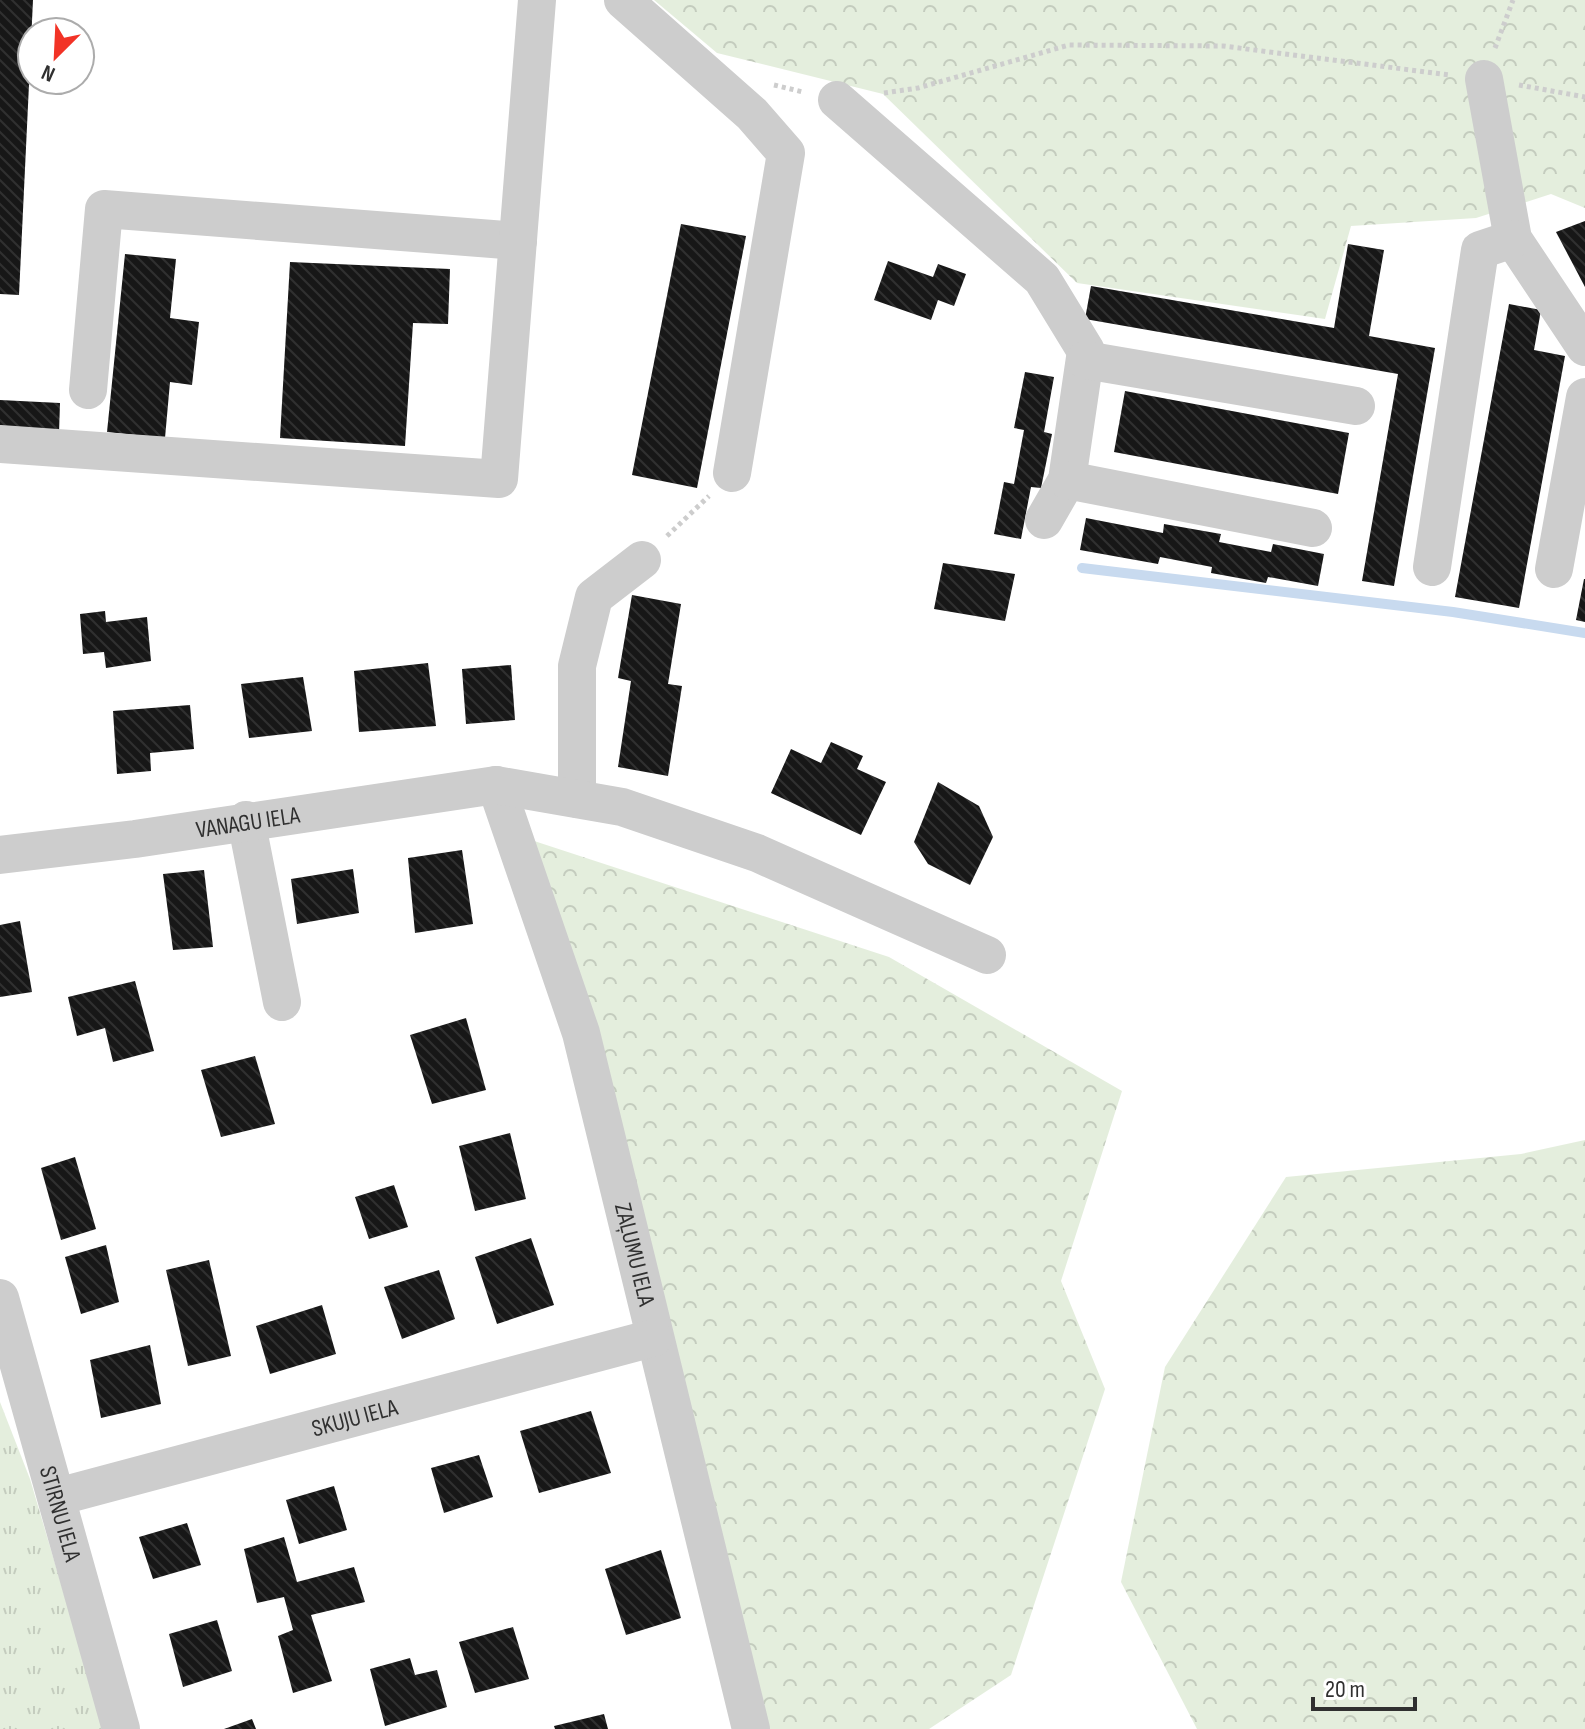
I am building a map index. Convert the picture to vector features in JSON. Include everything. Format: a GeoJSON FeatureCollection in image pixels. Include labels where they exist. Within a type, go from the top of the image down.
{"type":"FeatureCollection","features":[{"type":"Feature","properties":{"kind":"street"},"geometry":{"type":"LineString","coordinates":[[0,444],[499,479],[537,0]]}},
{"type":"Feature","properties":{"kind":"street"},"geometry":{"type":"LineString","coordinates":[[623,0],[752,114],[786,153],[732,473]]}},
{"type":"Feature","properties":{"kind":"street"},"geometry":{"type":"LineString","coordinates":[[1484,79],[1513,239],[1585,347]]}},
{"type":"Feature","properties":{"kind":"street"},"geometry":{"type":"LineString","coordinates":[[837,100],[1042,279],[1086,351],[1067,480],[1044,520]]}},
{"type":"Feature","properties":{"kind":"street"},"geometry":{"type":"LineString","coordinates":[[88,390],[104,209],[518,241]]}},
{"type":"Feature","properties":{"kind":"street"},"geometry":{"type":"LineString","coordinates":[[1432,567],[1480,250],[1513,239]]}},
{"type":"Feature","properties":{"kind":"street"},"geometry":{"type":"LineString","coordinates":[[1085,360],[1356,406]]}},
{"type":"Feature","properties":{"kind":"street"},"geometry":{"type":"LineString","coordinates":[[1554,569],[1585,397]]}},
{"type":"Feature","properties":{"kind":"street"},"geometry":{"type":"LineString","coordinates":[[1067,480],[1313,528]]}},
{"type":"Feature","properties":{"kind":"street"},"geometry":{"type":"LineString","coordinates":[[577,799],[577,666],[594,597],[642,560]]}},
{"type":"Feature","properties":{"kind":"street","name":"VANAGU IELA"},"geometry":{"type":"LineString","coordinates":[[0,855],[135,839],[496,785],[622,807],[757,853],[987,955]]}},
{"type":"Feature","properties":{"kind":"street","name":"ZAĻUMU IELA"},"geometry":{"type":"LineString","coordinates":[[496,785],[581,1033],[653,1338],[751,1729]]}},
{"type":"Feature","properties":{"kind":"street"},"geometry":{"type":"LineString","coordinates":[[246,820],[282,1002]]}},
{"type":"Feature","properties":{"kind":"street","name":"STIRNU IELA"},"geometry":{"type":"LineString","coordinates":[[0,1298],[121,1729]]}},
{"type":"Feature","properties":{"kind":"street","name":"SKUJU IELA"},"geometry":{"type":"LineString","coordinates":[[57,1497],[653,1338]]}},
{"type":"Feature","properties":{"kind":"path"},"geometry":{"type":"LineString","coordinates":[[1484,79],[1513,0]]}},
{"type":"Feature","properties":{"kind":"path"},"geometry":{"type":"LineString","coordinates":[[772,84],[837,100],[918,88],[1069,45],[1223,46],[1484,79],[1585,97]]}},
{"type":"Feature","properties":{"kind":"path"},"geometry":{"type":"LineString","coordinates":[[642,560],[732,473]]}},
{"type":"Feature","properties":{"kind":"green space"},"geometry":{"type":"Polygon","coordinates":[[[654,0],[1585,0],[1585,208],[1551,194],[1476,218],[1351,226],[1325,319],[1077,283],[883,94],[717,53],[654,0]]]}},
{"type":"Feature","properties":{"kind":"green space"},"geometry":{"type":"Polygon","coordinates":[[[525,838],[889,957],[1122,1091],[1061,1281],[1105,1389],[1011,1675],[929,1729],[767,1729],[525,838]]]}},
{"type":"Feature","properties":{"kind":"green space"},"geometry":{"type":"Polygon","coordinates":[[[1585,1140],[1585,1729],[1197,1729],[1121,1582],[1165,1367],[1286,1177],[1521,1154],[1585,1140]]]}},
{"type":"Feature","properties":{"kind":"green space"},"geometry":{"type":"Polygon","coordinates":[[[0,1402],[30,1479],[104,1729],[0,1729],[0,1402]]]}},
{"type":"Feature","properties":{"kind":"building"},"geometry":{"type":"Polygon","coordinates":[[[0,0],[33,0],[32,16],[16,16],[16,96],[28,96],[19,295],[0,294],[0,0]]]}},
{"type":"Feature","properties":{"kind":"building"},"geometry":{"type":"Polygon","coordinates":[[[1585,221],[1585,287],[1556,232],[1585,221]]]}},
{"type":"Feature","properties":{"kind":"building"},"geometry":{"type":"Polygon","coordinates":[[[681,224],[746,236],[697,488],[632,475],[681,224]]]}},
{"type":"Feature","properties":{"kind":"building"},"geometry":{"type":"Polygon","coordinates":[[[1348,244],[1384,250],[1369,336],[1435,348],[1394,586],[1362,581],[1398,374],[1085,319],[1091,286],[1334,328],[1348,244]]]}},
{"type":"Feature","properties":{"kind":"building"},"geometry":{"type":"Polygon","coordinates":[[[125,254],[176,259],[170,318],[199,322],[192,385],[170,382],[165,438],[107,432],[125,254]]]}},
{"type":"Feature","properties":{"kind":"building"},"geometry":{"type":"Polygon","coordinates":[[[888,261],[933,277],[938,264],[966,274],[954,306],[938,300],[931,320],[874,300],[888,261]]]}},
{"type":"Feature","properties":{"kind":"building"},"geometry":{"type":"Polygon","coordinates":[[[290,262],[450,269],[448,324],[413,323],[405,446],[280,438],[290,262]]]}},
{"type":"Feature","properties":{"kind":"building"},"geometry":{"type":"Polygon","coordinates":[[[1509,304],[1541,310],[1534,350],[1565,356],[1519,608],[1455,597],[1509,304]]]}},
{"type":"Feature","properties":{"kind":"building"},"geometry":{"type":"Polygon","coordinates":[[[1025,372],[1054,377],[1044,432],[1052,434],[1041,488],[1031,487],[1021,539],[994,534],[1004,482],[1014,484],[1024,430],[1014,428],[1025,372]]]}},
{"type":"Feature","properties":{"kind":"building"},"geometry":{"type":"Polygon","coordinates":[[[1125,391],[1349,433],[1338,494],[1114,452],[1125,391]]]}},
{"type":"Feature","properties":{"kind":"building"},"geometry":{"type":"Polygon","coordinates":[[[0,400],[60,403],[59,433],[0,430],[0,400]]]}},
{"type":"Feature","properties":{"kind":"building"},"geometry":{"type":"Polygon","coordinates":[[[1086,518],[1163,533],[1164,524],[1221,534],[1219,542],[1271,552],[1273,544],[1324,554],[1318,586],[1268,577],[1266,583],[1211,573],[1212,567],[1160,557],[1158,564],[1080,550],[1086,518]]]}},
{"type":"Feature","properties":{"kind":"building"},"geometry":{"type":"Polygon","coordinates":[[[943,563],[1015,574],[1005,621],[934,609],[943,563]]]}},
{"type":"Feature","properties":{"kind":"building"},"geometry":{"type":"Polygon","coordinates":[[[1585,579],[1585,622],[1576,620],[1585,579]]]}},
{"type":"Feature","properties":{"kind":"building"},"geometry":{"type":"Polygon","coordinates":[[[632,595],[681,604],[668,684],[682,686],[668,776],[618,767],[631,681],[618,678],[632,595]]]}},
{"type":"Feature","properties":{"kind":"building"},"geometry":{"type":"Polygon","coordinates":[[[105,611],[106,622],[147,617],[151,661],[106,668],[104,652],[83,654],[80,614],[105,611]]]}},
{"type":"Feature","properties":{"kind":"building"},"geometry":{"type":"Polygon","coordinates":[[[428,663],[436,726],[359,732],[354,671],[428,663]]]}},
{"type":"Feature","properties":{"kind":"building"},"geometry":{"type":"Polygon","coordinates":[[[511,665],[515,720],[466,724],[462,669],[511,665]]]}},
{"type":"Feature","properties":{"kind":"building"},"geometry":{"type":"Polygon","coordinates":[[[303,677],[312,731],[249,738],[241,684],[303,677]]]}},
{"type":"Feature","properties":{"kind":"building"},"geometry":{"type":"Polygon","coordinates":[[[190,705],[194,749],[150,753],[151,771],[117,774],[113,711],[190,705]]]}},
{"type":"Feature","properties":{"kind":"building"},"geometry":{"type":"Polygon","coordinates":[[[831,742],[863,756],[857,769],[886,782],[861,835],[771,793],[791,749],[821,763],[831,742]]]}},
{"type":"Feature","properties":{"kind":"building"},"geometry":{"type":"Polygon","coordinates":[[[938,782],[979,806],[993,837],[970,885],[928,864],[914,842],[938,782]]]}},
{"type":"Feature","properties":{"kind":"building"},"geometry":{"type":"Polygon","coordinates":[[[462,850],[473,924],[415,933],[408,858],[462,850]]]}},
{"type":"Feature","properties":{"kind":"building"},"geometry":{"type":"Polygon","coordinates":[[[353,869],[359,913],[297,924],[291,879],[353,869]]]}},
{"type":"Feature","properties":{"kind":"building"},"geometry":{"type":"Polygon","coordinates":[[[204,870],[213,947],[173,950],[163,874],[204,870]]]}},
{"type":"Feature","properties":{"kind":"building"},"geometry":{"type":"Polygon","coordinates":[[[20,921],[32,992],[0,997],[0,925],[20,921]]]}},
{"type":"Feature","properties":{"kind":"building"},"geometry":{"type":"Polygon","coordinates":[[[135,981],[154,1051],[113,1062],[105,1028],[77,1036],[68,997],[135,981]]]}},
{"type":"Feature","properties":{"kind":"building"},"geometry":{"type":"Polygon","coordinates":[[[466,1018],[486,1090],[432,1104],[410,1035],[466,1018]]]}},
{"type":"Feature","properties":{"kind":"building"},"geometry":{"type":"Polygon","coordinates":[[[255,1056],[275,1124],[221,1137],[201,1070],[255,1056]]]}},
{"type":"Feature","properties":{"kind":"building"},"geometry":{"type":"Polygon","coordinates":[[[510,1133],[526,1199],[475,1211],[459,1146],[510,1133]]]}},
{"type":"Feature","properties":{"kind":"building"},"geometry":{"type":"Polygon","coordinates":[[[75,1157],[96,1229],[61,1240],[41,1168],[75,1157]]]}},
{"type":"Feature","properties":{"kind":"building"},"geometry":{"type":"Polygon","coordinates":[[[394,1185],[408,1227],[369,1239],[355,1197],[394,1185]]]}},
{"type":"Feature","properties":{"kind":"building"},"geometry":{"type":"Polygon","coordinates":[[[531,1238],[554,1305],[497,1324],[475,1257],[531,1238]]]}},
{"type":"Feature","properties":{"kind":"building"},"geometry":{"type":"Polygon","coordinates":[[[106,1245],[119,1302],[81,1314],[65,1257],[106,1245]]]}},
{"type":"Feature","properties":{"kind":"building"},"geometry":{"type":"Polygon","coordinates":[[[209,1260],[231,1356],[188,1366],[166,1270],[209,1260]]]}},
{"type":"Feature","properties":{"kind":"building"},"geometry":{"type":"Polygon","coordinates":[[[439,1270],[455,1319],[402,1339],[384,1287],[439,1270]]]}},
{"type":"Feature","properties":{"kind":"building"},"geometry":{"type":"Polygon","coordinates":[[[322,1305],[336,1354],[270,1374],[256,1326],[322,1305]]]}},
{"type":"Feature","properties":{"kind":"building"},"geometry":{"type":"Polygon","coordinates":[[[150,1345],[161,1404],[101,1418],[90,1360],[150,1345]]]}},
{"type":"Feature","properties":{"kind":"building"},"geometry":{"type":"Polygon","coordinates":[[[591,1411],[611,1473],[539,1493],[520,1431],[591,1411]]]}},
{"type":"Feature","properties":{"kind":"building"},"geometry":{"type":"Polygon","coordinates":[[[479,1455],[493,1497],[444,1513],[431,1468],[479,1455]]]}},
{"type":"Feature","properties":{"kind":"building"},"geometry":{"type":"Polygon","coordinates":[[[334,1486],[347,1530],[299,1544],[286,1500],[334,1486]]]}},
{"type":"Feature","properties":{"kind":"building"},"geometry":{"type":"Polygon","coordinates":[[[187,1523],[201,1565],[153,1579],[139,1537],[187,1523]]]}},
{"type":"Feature","properties":{"kind":"building"},"geometry":{"type":"Polygon","coordinates":[[[284,1537],[297,1582],[354,1567],[365,1602],[311,1615],[332,1681],[293,1693],[278,1636],[293,1630],[284,1597],[257,1603],[244,1549],[284,1537]]]}},
{"type":"Feature","properties":{"kind":"building"},"geometry":{"type":"Polygon","coordinates":[[[661,1550],[681,1618],[626,1635],[605,1569],[661,1550]]]}},
{"type":"Feature","properties":{"kind":"building"},"geometry":{"type":"Polygon","coordinates":[[[217,1620],[232,1671],[183,1687],[169,1634],[217,1620]]]}},
{"type":"Feature","properties":{"kind":"building"},"geometry":{"type":"Polygon","coordinates":[[[513,1627],[529,1679],[475,1693],[459,1642],[513,1627]]]}},
{"type":"Feature","properties":{"kind":"building"},"geometry":{"type":"Polygon","coordinates":[[[410,1658],[415,1675],[437,1670],[447,1707],[385,1726],[370,1669],[410,1658]]]}},
{"type":"Feature","properties":{"kind":"building"},"geometry":{"type":"Polygon","coordinates":[[[604,1714],[608,1729],[555,1729],[554,1726],[604,1714]]]}},
{"type":"Feature","properties":{"kind":"building"},"geometry":{"type":"Polygon","coordinates":[[[252,1719],[256,1729],[224,1729],[252,1719]]]}},
{"type":"Feature","properties":{"kind":"waterway"},"geometry":{"type":"LineString","coordinates":[[1082,568],[1453,612],[1585,633]]}}]}
